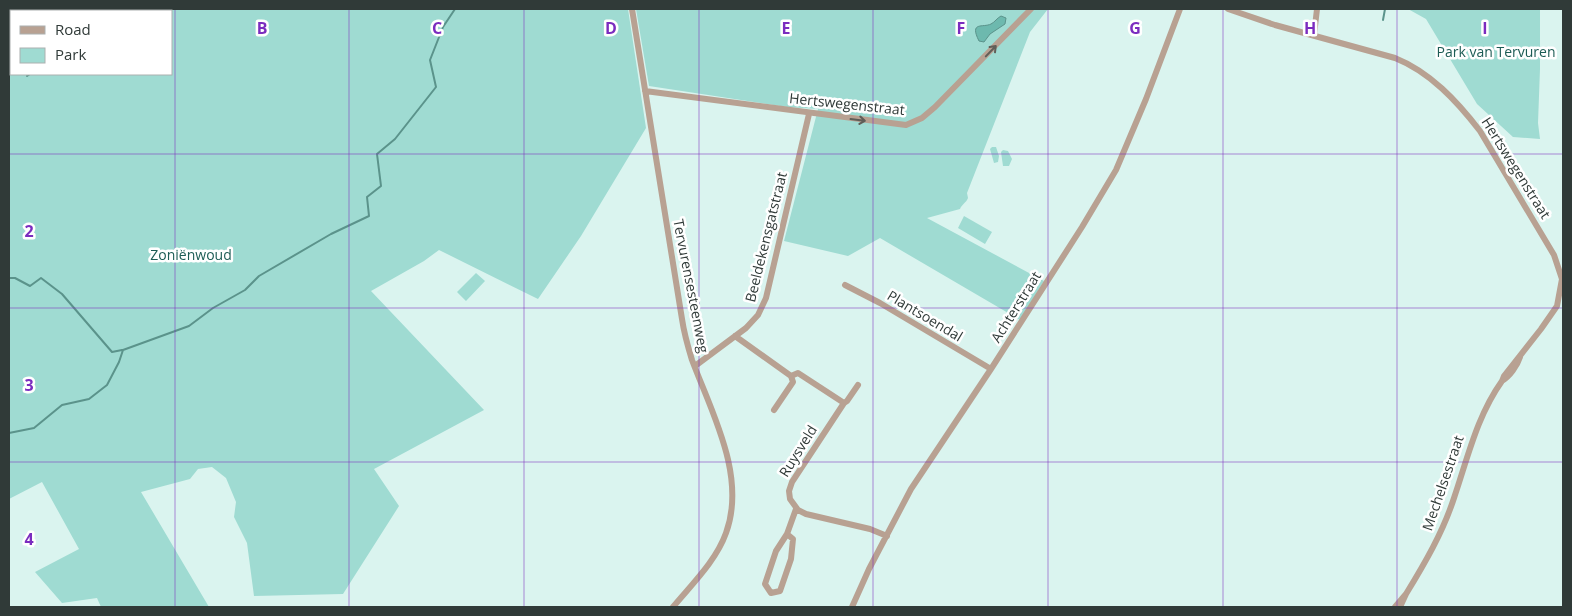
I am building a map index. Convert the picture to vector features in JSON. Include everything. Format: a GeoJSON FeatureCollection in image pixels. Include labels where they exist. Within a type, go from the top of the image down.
{"type":"FeatureCollection","features":[{"type":"Feature","properties":{"kind":"street","name":"Tervurensesteenweg"},"geometry":{"type":"LineString","coordinates":[[632,9],[682,319],[695,366],[725,447],[731,486],[731,515],[726,532],[714,555],[673,607]]}},
{"type":"Feature","properties":{"kind":"street","name":"Hertswegenstraat"},"geometry":{"type":"LineString","coordinates":[[645,91],[809,114],[906,125],[922,118],[936,108],[1032,9]]}},
{"type":"Feature","properties":{"kind":"street","name":"Achterstraat"},"geometry":{"type":"LineString","coordinates":[[852,607],[869,569],[911,489],[991,369],[1082,227],[1116,170],[1146,99],[1180,9]]}},
{"type":"Feature","properties":{"kind":"street","name":"Hertswegenstraat"},"geometry":{"type":"LineString","coordinates":[[1228,9],[1275,25],[1395,58],[1410,64],[1456,101],[1480,131],[1541,233]]}},
{"type":"Feature","properties":{"kind":"street"},"geometry":{"type":"LineString","coordinates":[[1314,35],[1317,9]]}},
{"type":"Feature","properties":{"kind":"street","name":"Beeldekensgatstraat"},"geometry":{"type":"LineString","coordinates":[[695,366],[746,328],[758,315],[766,298],[809,114]]}},
{"type":"Feature","properties":{"kind":"street","name":"Mechelsestraat"},"geometry":{"type":"LineString","coordinates":[[1400,607],[1440,534],[1454,499],[1474,434],[1490,400],[1504,376],[1557,306],[1562,278],[1560,268],[1541,233]]}},
{"type":"Feature","properties":{"kind":"street","name":"Plantsoendal"},"geometry":{"type":"LineString","coordinates":[[845,285],[880,303],[991,369]]}},
{"type":"Feature","properties":{"kind":"street"},"geometry":{"type":"LineString","coordinates":[[735,336],[791,376],[793,382],[774,410]]}},
{"type":"Feature","properties":{"kind":"street"},"geometry":{"type":"LineString","coordinates":[[791,376],[798,373],[844,404]]}},
{"type":"Feature","properties":{"kind":"street","name":"Ruysveld"},"geometry":{"type":"LineString","coordinates":[[796,509],[789,494],[792,482],[858,385]]}},
{"type":"Feature","properties":{"kind":"street"},"geometry":{"type":"LineString","coordinates":[[787,534],[793,539],[791,559],[780,591],[771,593],[764,584],[776,551],[787,534],[796,509],[806,514],[870,529],[887,536]]}},
{"type":"Feature","properties":{"kind":"street","name":"Mechelsestraat"},"geometry":{"type":"LineString","coordinates":[[1396,607],[1401,598],[1406,594]]}},
{"type":"Feature","properties":{"kind":"green space","name":"Zoniënwoud"},"geometry":{"type":"Polygon","coordinates":[[[9,9],[628,9],[646,128],[581,236],[538,299],[439,250],[424,261],[371,291],[484,410],[374,469],[399,506],[343,594],[254,596],[247,543],[234,517],[236,502],[226,478],[212,467],[198,469],[190,479],[141,492],[209,607],[101,607],[97,598],[62,603],[35,572],[79,549],[42,482],[9,499],[9,9]]]}},
{"type":"Feature","properties":{"kind":"green space"},"geometry":{"type":"Polygon","coordinates":[[[636,9],[1048,9],[1030,32],[967,193],[967,200],[960,209],[927,218],[1044,281],[1020,320],[880,238],[848,256],[784,241],[818,109],[787,107],[649,86],[636,9]]]}},
{"type":"Feature","properties":{"kind":"green space","name":"Park van Tervuren"},"geometry":{"type":"Polygon","coordinates":[[[1408,9],[1540,9],[1538,123],[1540,139],[1513,137],[1477,104],[1426,19],[1408,9]]]}},
{"type":"Feature","properties":{"kind":"green space"},"geometry":{"type":"Polygon","coordinates":[[[996,147],[999,156],[998,162],[994,163],[990,149],[996,147]]]}},
{"type":"Feature","properties":{"kind":"green space"},"geometry":{"type":"Polygon","coordinates":[[[1003,150],[1008,151],[1012,159],[1009,166],[1003,166],[1001,152],[1003,150]]]}},
{"type":"Feature","properties":{"kind":"green space"},"geometry":{"type":"Polygon","coordinates":[[[964,216],[992,232],[985,244],[958,228],[964,216]]]}},
{"type":"Feature","properties":{"kind":"green space"},"geometry":{"type":"Polygon","coordinates":[[[476,273],[485,281],[466,301],[457,292],[476,273]]]}},
{"type":"Feature","properties":{"kind":"shaded area"},"geometry":{"type":"Polygon","coordinates":[[[1001,16],[1006,18],[1005,24],[990,34],[984,42],[979,41],[976,35],[976,28],[991,24],[1001,16]]]}},
{"type":"Feature","properties":{"kind":"waterway"},"geometry":{"type":"LineString","coordinates":[[9,433],[34,428],[62,405],[89,399],[107,385],[123,350],[189,326],[213,308],[245,290],[259,276],[331,234],[369,216],[367,197],[381,186],[377,154],[395,139],[436,87],[430,60],[443,27],[455,9]]}},
{"type":"Feature","properties":{"kind":"waterway"},"geometry":{"type":"LineString","coordinates":[[1383,20],[1385,9]]}},
{"type":"Feature","properties":{"kind":"waterway"},"geometry":{"type":"LineString","coordinates":[[9,278],[15,278],[30,286],[41,278],[62,294],[112,352],[122,350]]}}]}
